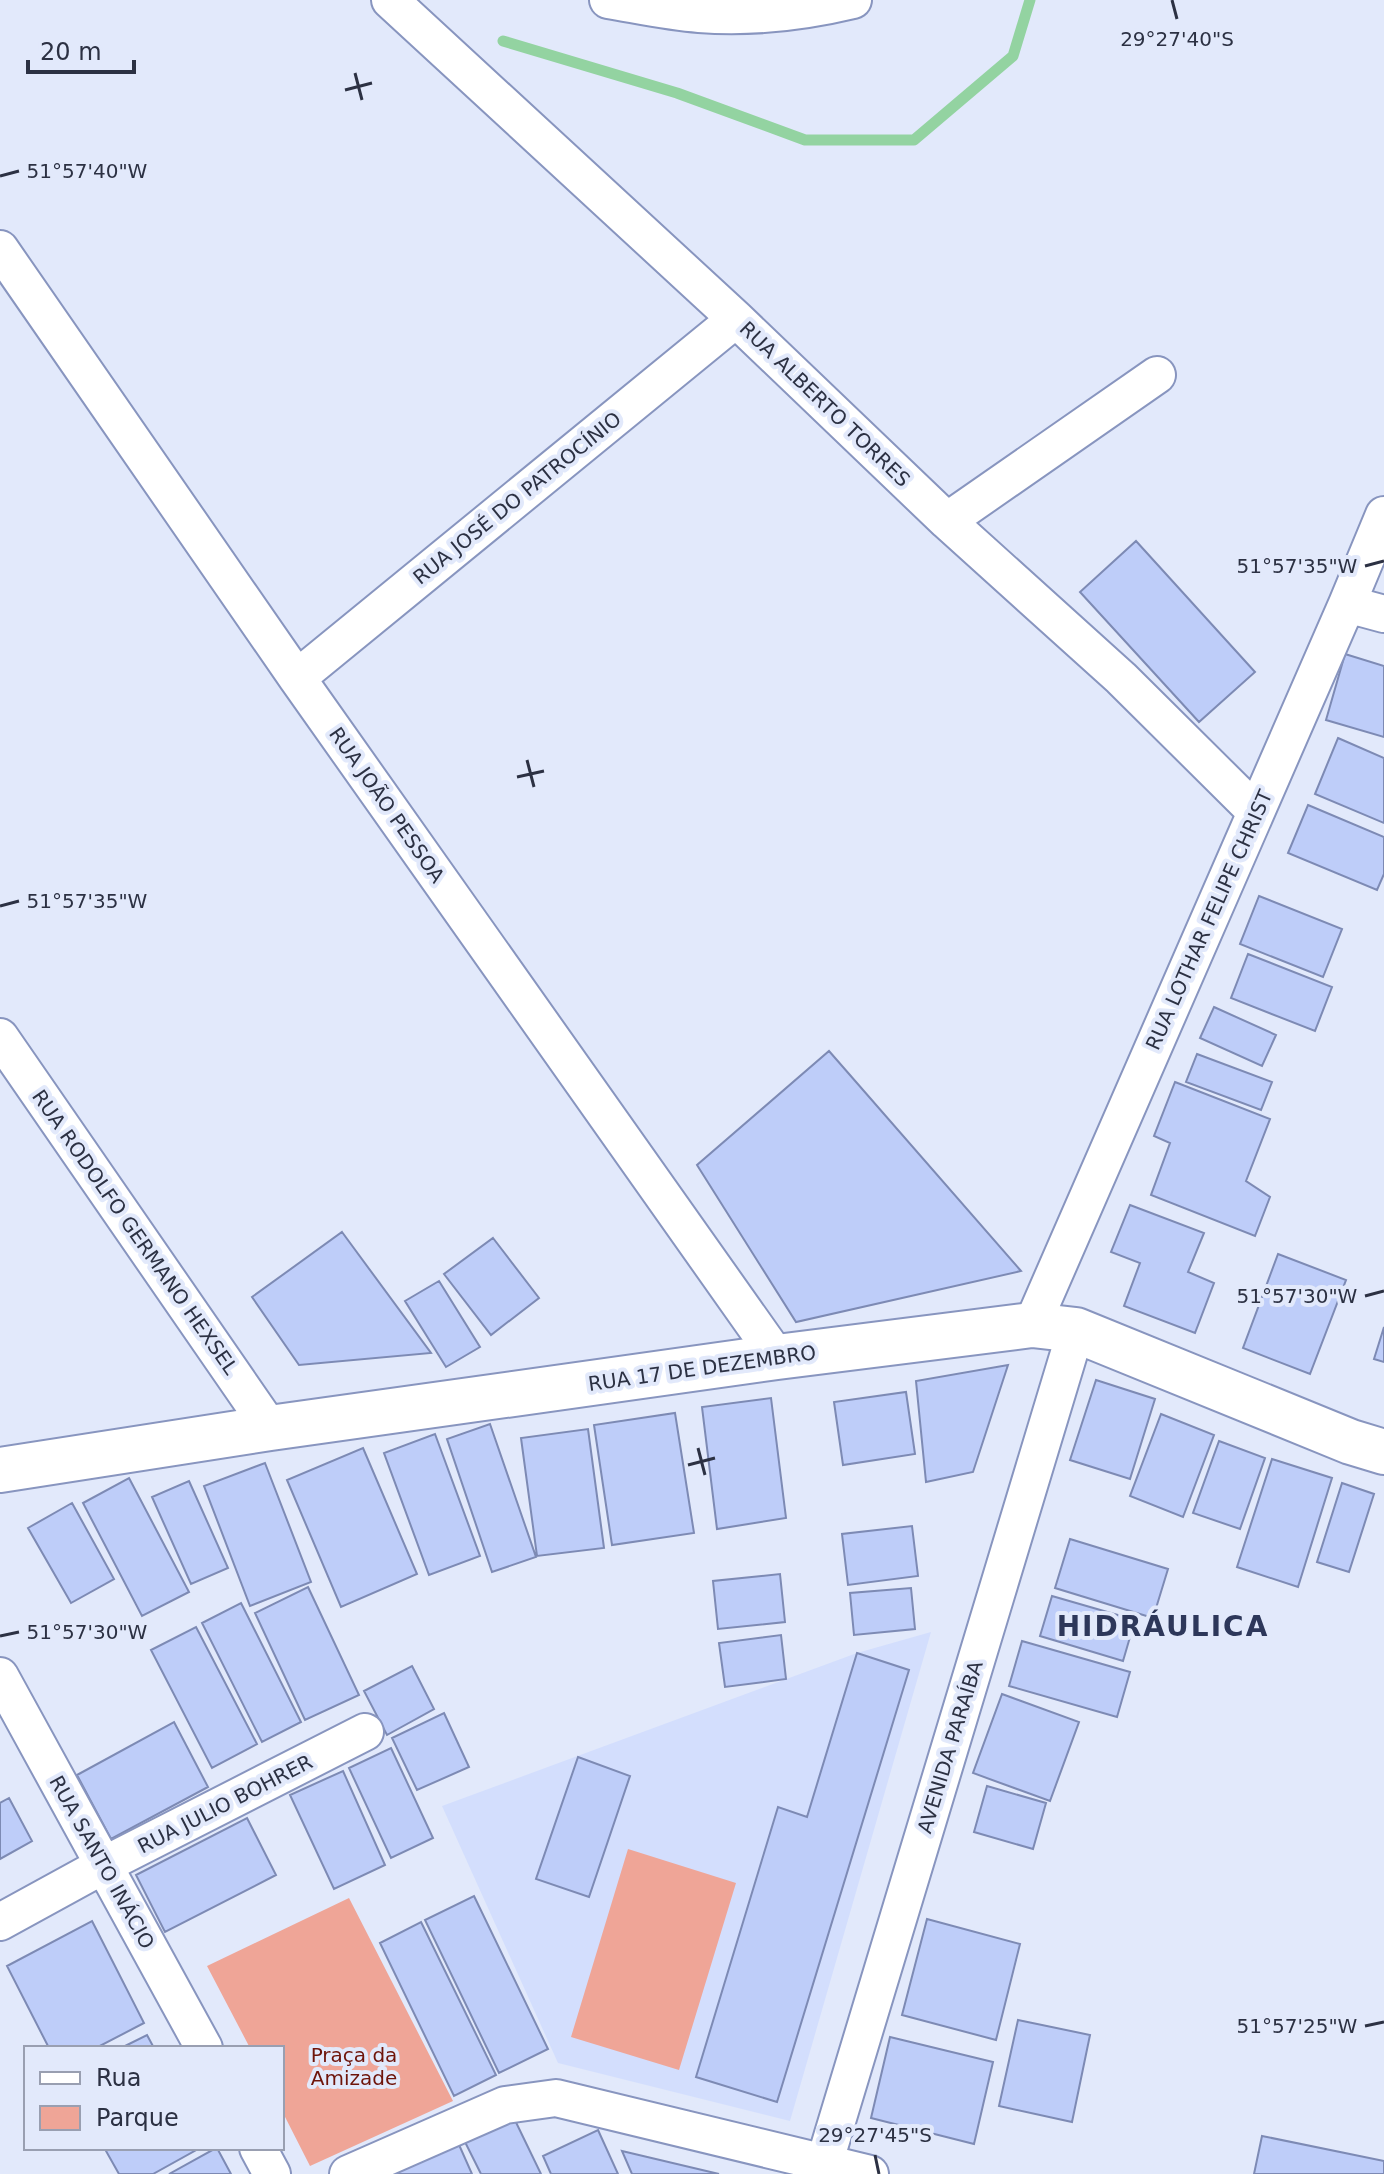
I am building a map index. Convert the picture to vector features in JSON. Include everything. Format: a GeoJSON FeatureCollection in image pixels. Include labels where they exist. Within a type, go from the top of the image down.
{"type":"FeatureCollection","features":[{"type":"Feature","properties":{"kind":"main road","name":"RUA 17 DE DEZEMBRO"},"geometry":{"type":"LineString","coordinates":[[0,1470],[270,1428],[777,1357],[1032,1325],[1076,1330],[1351,1442],[1384,1452]]}},
{"type":"Feature","properties":{"kind":"street","name":"RUA ALBERTO TORRES"},"geometry":{"type":"LineString","coordinates":[[390,0],[736,319],[947,521],[1121,678],[1256,812]]}},
{"type":"Feature","properties":{"kind":"street"},"geometry":{"type":"LineString","coordinates":[[608,0],[699,14],[817,8],[853,0]]}},
{"type":"Feature","properties":{"kind":"street","name":"RUA JOÃO PESSOA"},"geometry":{"type":"LineString","coordinates":[[0,249],[12,292],[297,678],[777,1357]]}},
{"type":"Feature","properties":{"kind":"street","name":"RUA JOSÉ DO PATROCÍNIO"},"geometry":{"type":"LineString","coordinates":[[297,678],[736,319]]}},
{"type":"Feature","properties":{"kind":"street"},"geometry":{"type":"LineString","coordinates":[[947,521],[1157,375]]}},
{"type":"Feature","properties":{"kind":"street","name":"RUA LOTHAR FELIPE CHRIST"},"geometry":{"type":"LineString","coordinates":[[1032,1325],[1384,515]]}},
{"type":"Feature","properties":{"kind":"street"},"geometry":{"type":"LineString","coordinates":[[1347,604],[1384,614]]}},
{"type":"Feature","properties":{"kind":"street","name":"RUA RODOLFO GERMANO HEXSEL"},"geometry":{"type":"LineString","coordinates":[[0,1037],[270,1428]]}},
{"type":"Feature","properties":{"kind":"street","name":"AVENIDA PARAÍBA"},"geometry":{"type":"LineString","coordinates":[[824,2164],[1076,1330]]}},
{"type":"Feature","properties":{"kind":"street","name":"RUA SANTO INÁCIO"},"geometry":{"type":"LineString","coordinates":[[0,1676],[203,2046]]}},
{"type":"Feature","properties":{"kind":"street","name":"RUA JULIO BOHRER"},"geometry":{"type":"LineString","coordinates":[[0,1922],[104,1865],[365,1732]]}},
{"type":"Feature","properties":{"kind":"street"},"geometry":{"type":"LineString","coordinates":[[348,2174],[505,2105],[556,2098],[870,2174]]}},
{"type":"Feature","properties":{"kind":"street"},"geometry":{"type":"LineString","coordinates":[[259,2150],[272,2174]]}},
{"type":"Feature","properties":{"kind":"shaded area"},"geometry":{"type":"Polygon","coordinates":[[[931,1632],[790,2121],[558,2063],[442,1806],[857,1653],[931,1632]]]}},
{"type":"Feature","properties":{"kind":"green space"},"geometry":{"type":"Polygon","coordinates":[[[628,1849],[736,1883],[679,2070],[571,2037],[628,1849]]]}},
{"type":"Feature","properties":{"kind":"green space","name":"Praça da Amizade"},"geometry":{"type":"Polygon","coordinates":[[[349,1898],[453,2101],[310,2166],[284,2115],[284,2046],[249,2046],[207,1966],[349,1898]]]}},
{"type":"Feature","properties":{"kind":"building"},"geometry":{"type":"Polygon","coordinates":[[[1136,541],[1255,672],[1199,722],[1080,592],[1136,541]]]}},
{"type":"Feature","properties":{"kind":"building"},"geometry":{"type":"Polygon","coordinates":[[[1345,654],[1384,666],[1384,737],[1326,720],[1345,654]]]}},
{"type":"Feature","properties":{"kind":"building"},"geometry":{"type":"Polygon","coordinates":[[[1338,738],[1384,758],[1384,823],[1315,794],[1338,738]]]}},
{"type":"Feature","properties":{"kind":"building"},"geometry":{"type":"Polygon","coordinates":[[[1308,805],[1384,837],[1384,874],[1377,890],[1288,853],[1308,805]]]}},
{"type":"Feature","properties":{"kind":"building"},"geometry":{"type":"Polygon","coordinates":[[[1259,896],[1342,929],[1323,977],[1240,944],[1259,896]]]}},
{"type":"Feature","properties":{"kind":"building"},"geometry":{"type":"Polygon","coordinates":[[[1248,954],[1332,987],[1315,1031],[1231,998],[1248,954]]]}},
{"type":"Feature","properties":{"kind":"building"},"geometry":{"type":"Polygon","coordinates":[[[1214,1007],[1276,1035],[1262,1066],[1200,1038],[1214,1007]]]}},
{"type":"Feature","properties":{"kind":"building"},"geometry":{"type":"Polygon","coordinates":[[[829,1051],[1021,1271],[796,1322],[697,1165],[829,1051]]]}},
{"type":"Feature","properties":{"kind":"building"},"geometry":{"type":"Polygon","coordinates":[[[1197,1054],[1272,1082],[1261,1110],[1186,1082],[1197,1054]]]}},
{"type":"Feature","properties":{"kind":"building"},"geometry":{"type":"Polygon","coordinates":[[[1175,1082],[1270,1119],[1246,1181],[1270,1197],[1255,1236],[1151,1195],[1170,1143],[1154,1136],[1175,1082]]]}},
{"type":"Feature","properties":{"kind":"building"},"geometry":{"type":"Polygon","coordinates":[[[1130,1205],[1204,1233],[1188,1272],[1214,1283],[1195,1333],[1124,1306],[1140,1263],[1111,1252],[1130,1205]]]}},
{"type":"Feature","properties":{"kind":"building"},"geometry":{"type":"Polygon","coordinates":[[[342,1232],[431,1353],[299,1365],[252,1297],[342,1232]]]}},
{"type":"Feature","properties":{"kind":"building"},"geometry":{"type":"Polygon","coordinates":[[[493,1238],[539,1298],[491,1335],[444,1274],[493,1238]]]}},
{"type":"Feature","properties":{"kind":"building"},"geometry":{"type":"Polygon","coordinates":[[[1278,1254],[1346,1280],[1310,1374],[1243,1348],[1278,1254]]]}},
{"type":"Feature","properties":{"kind":"building"},"geometry":{"type":"Polygon","coordinates":[[[439,1281],[480,1347],[446,1367],[405,1301],[439,1281]]]}},
{"type":"Feature","properties":{"kind":"building"},"geometry":{"type":"Polygon","coordinates":[[[1384,1327],[1384,1362],[1374,1359],[1384,1327]]]}},
{"type":"Feature","properties":{"kind":"building"},"geometry":{"type":"Polygon","coordinates":[[[1008,1365],[973,1472],[926,1482],[916,1381],[1008,1365]]]}},
{"type":"Feature","properties":{"kind":"building"},"geometry":{"type":"Polygon","coordinates":[[[1096,1380],[1155,1399],[1130,1479],[1070,1460],[1096,1380]]]}},
{"type":"Feature","properties":{"kind":"building"},"geometry":{"type":"Polygon","coordinates":[[[906,1392],[915,1454],[843,1465],[834,1402],[906,1392]]]}},
{"type":"Feature","properties":{"kind":"building"},"geometry":{"type":"Polygon","coordinates":[[[771,1398],[786,1518],[717,1529],[702,1407],[771,1398]]]}},
{"type":"Feature","properties":{"kind":"building"},"geometry":{"type":"Polygon","coordinates":[[[675,1413],[694,1533],[612,1545],[594,1425],[675,1413]]]}},
{"type":"Feature","properties":{"kind":"building"},"geometry":{"type":"Polygon","coordinates":[[[1161,1414],[1214,1435],[1183,1517],[1130,1496],[1161,1414]]]}},
{"type":"Feature","properties":{"kind":"building"},"geometry":{"type":"Polygon","coordinates":[[[490,1424],[536,1557],[492,1572],[447,1439],[490,1424]]]}},
{"type":"Feature","properties":{"kind":"building"},"geometry":{"type":"Polygon","coordinates":[[[588,1429],[604,1548],[537,1556],[521,1438],[588,1429]]]}},
{"type":"Feature","properties":{"kind":"building"},"geometry":{"type":"Polygon","coordinates":[[[435,1434],[480,1556],[429,1575],[384,1453],[435,1434]]]}},
{"type":"Feature","properties":{"kind":"building"},"geometry":{"type":"Polygon","coordinates":[[[1219,1441],[1265,1458],[1240,1529],[1193,1513],[1219,1441]]]}},
{"type":"Feature","properties":{"kind":"building"},"geometry":{"type":"Polygon","coordinates":[[[363,1448],[417,1574],[341,1607],[287,1480],[363,1448]]]}},
{"type":"Feature","properties":{"kind":"building"},"geometry":{"type":"Polygon","coordinates":[[[1272,1459],[1332,1478],[1298,1587],[1237,1567],[1272,1459]]]}},
{"type":"Feature","properties":{"kind":"building"},"geometry":{"type":"Polygon","coordinates":[[[265,1463],[311,1582],[250,1606],[204,1486],[265,1463]]]}},
{"type":"Feature","properties":{"kind":"building"},"geometry":{"type":"Polygon","coordinates":[[[129,1478],[189,1592],[142,1616],[83,1503],[129,1478]]]}},
{"type":"Feature","properties":{"kind":"building"},"geometry":{"type":"Polygon","coordinates":[[[189,1481],[228,1568],[191,1584],[152,1497],[189,1481]]]}},
{"type":"Feature","properties":{"kind":"building"},"geometry":{"type":"Polygon","coordinates":[[[1342,1483],[1374,1494],[1349,1572],[1317,1562],[1342,1483]]]}},
{"type":"Feature","properties":{"kind":"building"},"geometry":{"type":"Polygon","coordinates":[[[72,1503],[114,1579],[71,1603],[28,1528],[72,1503]]]}},
{"type":"Feature","properties":{"kind":"building"},"geometry":{"type":"Polygon","coordinates":[[[912,1526],[918,1576],[848,1585],[842,1534],[912,1526]]]}},
{"type":"Feature","properties":{"kind":"building"},"geometry":{"type":"Polygon","coordinates":[[[1070,1539],[1168,1569],[1153,1618],[1055,1588],[1070,1539]]]}},
{"type":"Feature","properties":{"kind":"building"},"geometry":{"type":"Polygon","coordinates":[[[780,1574],[785,1622],[718,1629],[713,1581],[780,1574]]]}},
{"type":"Feature","properties":{"kind":"building"},"geometry":{"type":"Polygon","coordinates":[[[308,1587],[359,1695],[305,1720],[255,1613],[308,1587]]]}},
{"type":"Feature","properties":{"kind":"building"},"geometry":{"type":"Polygon","coordinates":[[[911,1588],[915,1629],[854,1635],[850,1593],[911,1588]]]}},
{"type":"Feature","properties":{"kind":"building"},"geometry":{"type":"Polygon","coordinates":[[[1052,1596],[1135,1620],[1123,1661],[1040,1636],[1052,1596]]]}},
{"type":"Feature","properties":{"kind":"building"},"geometry":{"type":"Polygon","coordinates":[[[241,1603],[301,1722],[262,1742],[202,1623],[241,1603]]]}},
{"type":"Feature","properties":{"kind":"building"},"geometry":{"type":"Polygon","coordinates":[[[196,1627],[257,1744],[212,1768],[151,1650],[196,1627]]]}},
{"type":"Feature","properties":{"kind":"building"},"geometry":{"type":"Polygon","coordinates":[[[781,1635],[786,1679],[725,1687],[719,1643],[781,1635]]]}},
{"type":"Feature","properties":{"kind":"building"},"geometry":{"type":"Polygon","coordinates":[[[1022,1641],[1130,1672],[1117,1717],[1009,1686],[1022,1641]]]}},
{"type":"Feature","properties":{"kind":"building"},"geometry":{"type":"Polygon","coordinates":[[[857,1653],[909,1670],[777,2102],[696,2077],[778,1807],[807,1817],[857,1653]]]}},
{"type":"Feature","properties":{"kind":"building"},"geometry":{"type":"Polygon","coordinates":[[[412,1666],[434,1709],[387,1735],[364,1691],[412,1666]]]}},
{"type":"Feature","properties":{"kind":"building"},"geometry":{"type":"Polygon","coordinates":[[[1002,1694],[1079,1722],[1050,1801],[973,1773],[1002,1694]]]}},
{"type":"Feature","properties":{"kind":"building"},"geometry":{"type":"Polygon","coordinates":[[[444,1713],[469,1767],[417,1790],[392,1738],[444,1713]]]}},
{"type":"Feature","properties":{"kind":"building"},"geometry":{"type":"Polygon","coordinates":[[[174,1722],[208,1787],[111,1839],[77,1775],[174,1722]]]}},
{"type":"Feature","properties":{"kind":"building"},"geometry":{"type":"Polygon","coordinates":[[[391,1748],[433,1838],[391,1858],[349,1768],[391,1748]]]}},
{"type":"Feature","properties":{"kind":"building"},"geometry":{"type":"Polygon","coordinates":[[[578,1757],[630,1776],[589,1897],[536,1879],[578,1757]]]}},
{"type":"Feature","properties":{"kind":"building"},"geometry":{"type":"Polygon","coordinates":[[[343,1771],[385,1865],[334,1889],[290,1795],[343,1771]]]}},
{"type":"Feature","properties":{"kind":"building"},"geometry":{"type":"Polygon","coordinates":[[[987,1786],[1046,1803],[1033,1849],[974,1832],[987,1786]]]}},
{"type":"Feature","properties":{"kind":"building"},"geometry":{"type":"Polygon","coordinates":[[[9,1798],[32,1841],[0,1859],[0,1803],[9,1798]]]}},
{"type":"Feature","properties":{"kind":"building"},"geometry":{"type":"Polygon","coordinates":[[[247,1818],[276,1875],[165,1932],[136,1875],[247,1818]]]}},
{"type":"Feature","properties":{"kind":"building"},"geometry":{"type":"Polygon","coordinates":[[[474,1896],[548,2049],[499,2073],[425,1920],[474,1896]]]}},
{"type":"Feature","properties":{"kind":"building"},"geometry":{"type":"Polygon","coordinates":[[[927,1919],[1020,1944],[996,2040],[902,2015],[927,1919]]]}},
{"type":"Feature","properties":{"kind":"building"},"geometry":{"type":"Polygon","coordinates":[[[92,1921],[144,2023],[100,2046],[48,2046],[7,1966],[92,1921]]]}},
{"type":"Feature","properties":{"kind":"building"},"geometry":{"type":"Polygon","coordinates":[[[421,1922],[496,2075],[454,2096],[380,1943],[421,1922]]]}},
{"type":"Feature","properties":{"kind":"building"},"geometry":{"type":"Polygon","coordinates":[[[1018,2020],[1090,2035],[1072,2122],[999,2106],[1018,2020]]]}},
{"type":"Feature","properties":{"kind":"building"},"geometry":{"type":"Polygon","coordinates":[[[147,2035],[153,2046],[125,2046],[147,2035]]]}},
{"type":"Feature","properties":{"kind":"building"},"geometry":{"type":"Polygon","coordinates":[[[890,2037],[993,2062],[974,2144],[871,2118],[890,2037]]]}},
{"type":"Feature","properties":{"kind":"building"},"geometry":{"type":"Polygon","coordinates":[[[511,2112],[541,2174],[481,2174],[462,2136],[511,2112]]]}},
{"type":"Feature","properties":{"kind":"building"},"geometry":{"type":"Polygon","coordinates":[[[598,2130],[618,2174],[551,2174],[543,2156],[598,2130]]]}},
{"type":"Feature","properties":{"kind":"building"},"geometry":{"type":"Polygon","coordinates":[[[1262,2136],[1384,2161],[1384,2174],[1254,2174],[1262,2136]]]}},
{"type":"Feature","properties":{"kind":"building"},"geometry":{"type":"Polygon","coordinates":[[[456,2138],[472,2174],[376,2174],[456,2138]]]}},
{"type":"Feature","properties":{"kind":"building"},"geometry":{"type":"Polygon","coordinates":[[[196,2150],[153,2174],[119,2174],[106,2151],[196,2150]]]}},
{"type":"Feature","properties":{"kind":"building"},"geometry":{"type":"Polygon","coordinates":[[[212,2150],[218,2150],[231,2174],[169,2174],[212,2150]]]}},
{"type":"Feature","properties":{"kind":"building"},"geometry":{"type":"Polygon","coordinates":[[[622,2151],[719,2174],[632,2174],[622,2151]]]}},
{"type":"Feature","properties":{"kind":"waterway"},"geometry":{"type":"LineString","coordinates":[[503,41],[677,93],[805,140],[914,140],[1013,56],[1030,0]]}},
{"type":"Feature","properties":{"kind":"district","name":"HIDRÁULICA"},"geometry":{"type":"Point","coordinates":[1163,1626]}}]}
